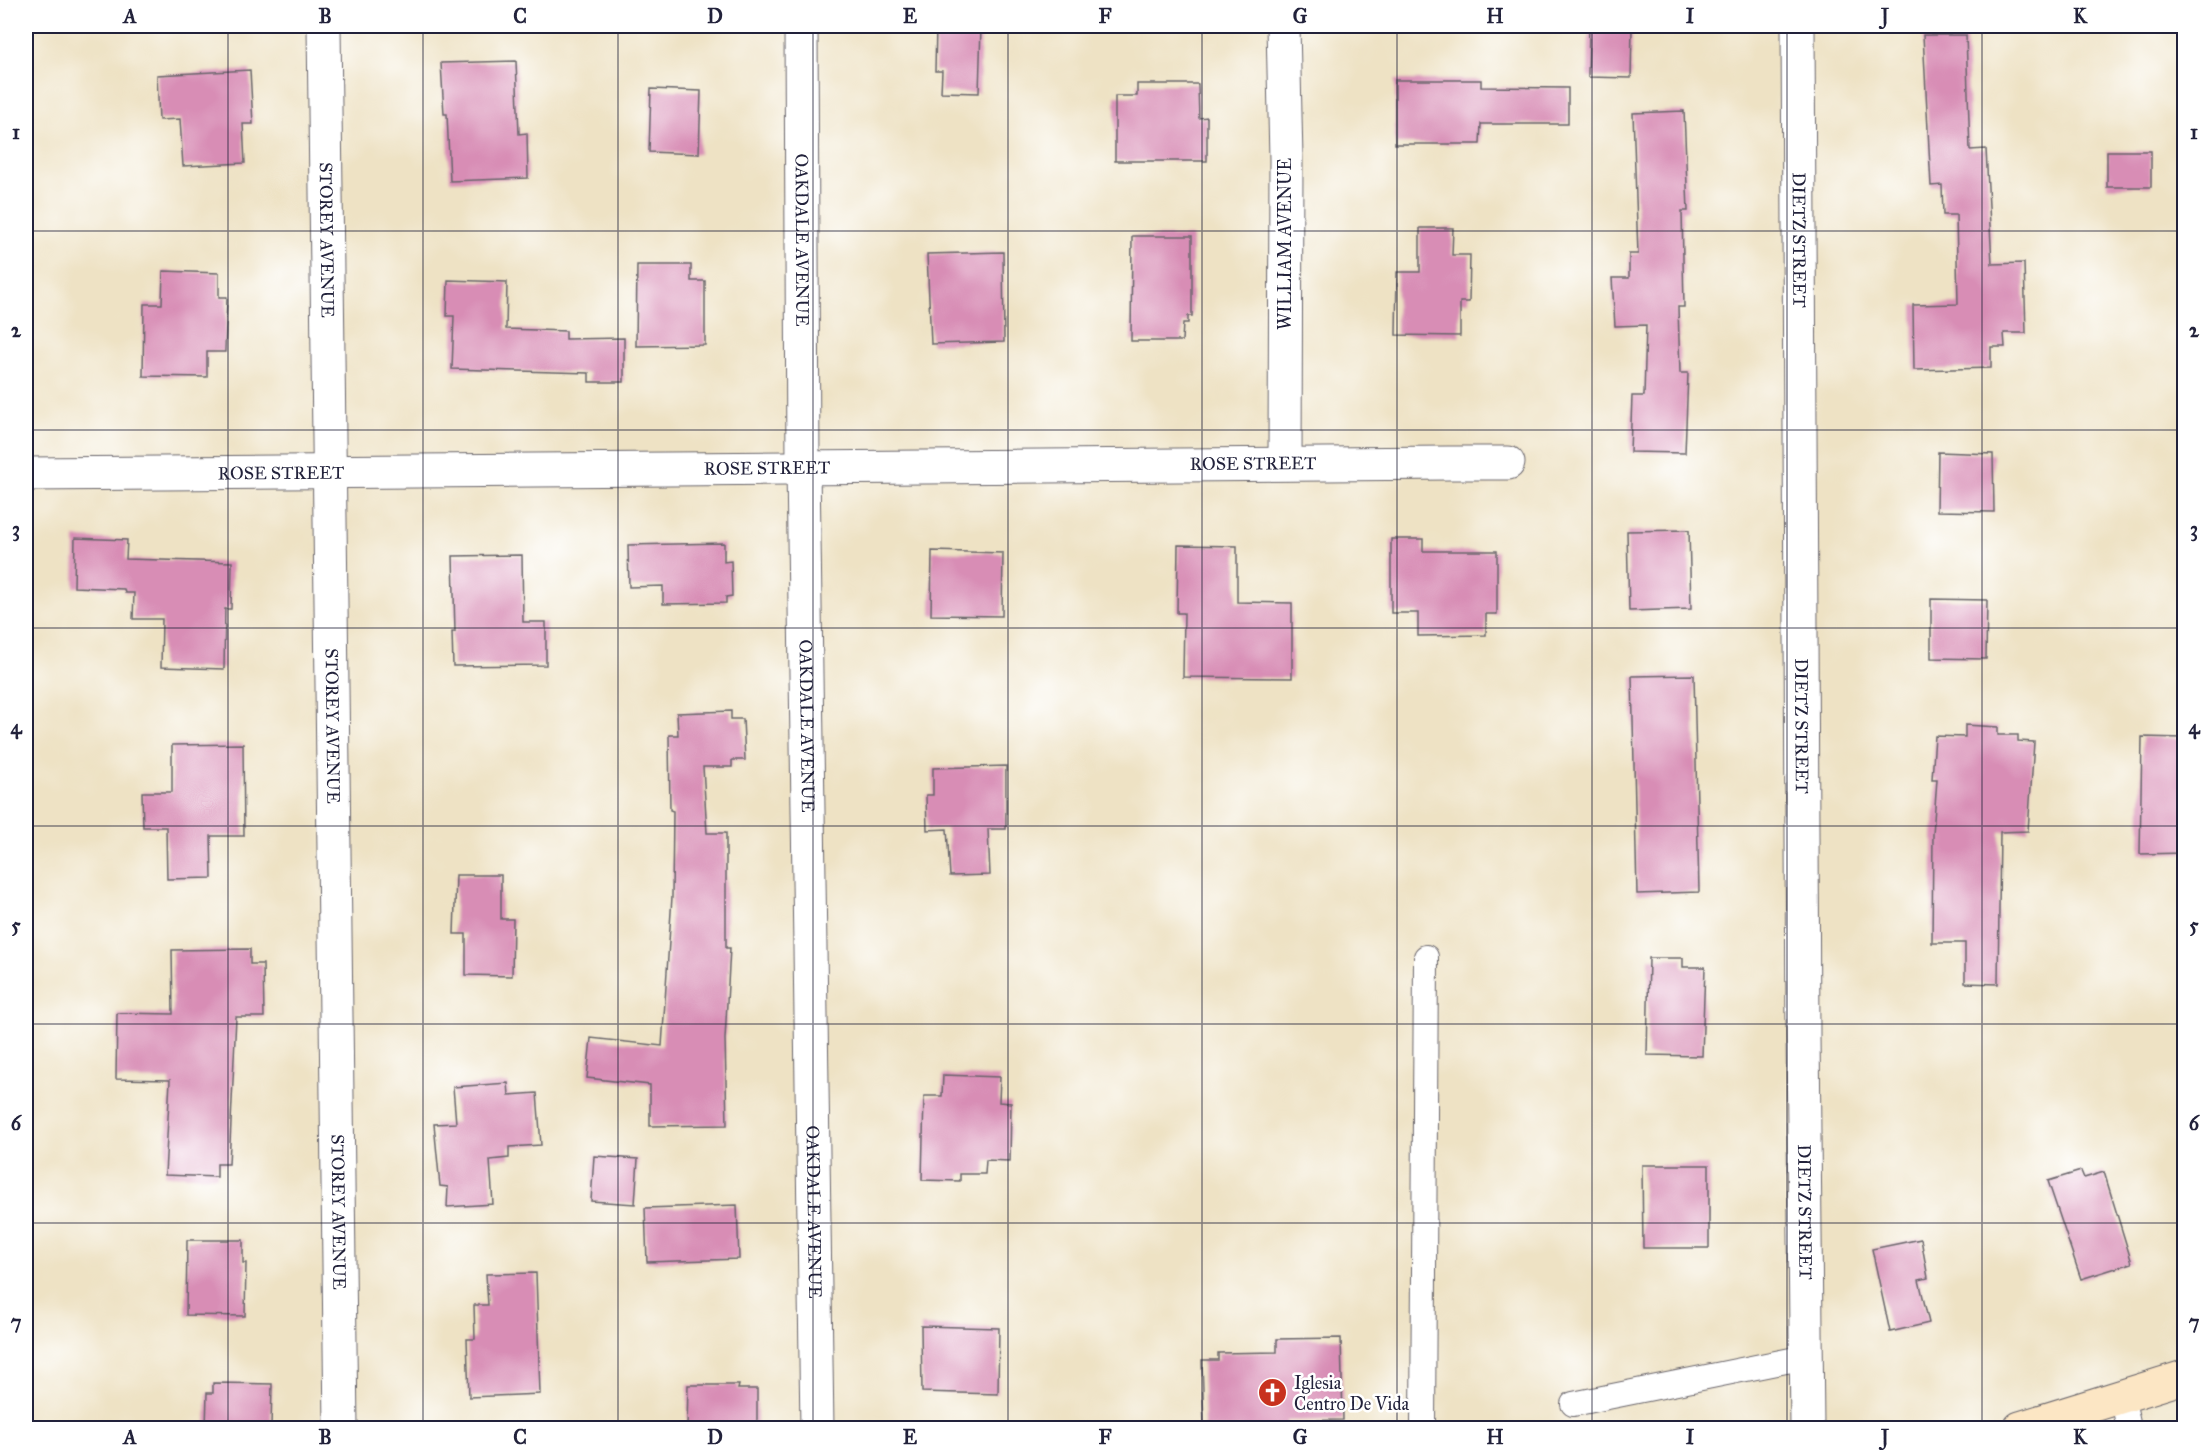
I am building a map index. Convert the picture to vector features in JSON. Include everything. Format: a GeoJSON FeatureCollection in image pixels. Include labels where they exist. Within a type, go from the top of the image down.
{"type":"FeatureCollection","features":[{"type":"Feature","properties":{"kind":"main road"},"geometry":{"type":"LineString","coordinates":[[2020,1428],[2184,1377]]}},
{"type":"Feature","properties":{"kind":"street","name":"STOREY AVENUE"},"geometry":{"type":"LineString","coordinates":[[324,26],[341,1428]]}},
{"type":"Feature","properties":{"kind":"street","name":"OAKDALE AVENUE"},"geometry":{"type":"LineString","coordinates":[[801,26],[803,468],[817,1428]]}},
{"type":"Feature","properties":{"kind":"street","name":"WILLIAM AVENUE"},"geometry":{"type":"LineString","coordinates":[[1283,26],[1286,159],[1285,463]]}},
{"type":"Feature","properties":{"kind":"street","name":"DIETZ STREET"},"geometry":{"type":"LineString","coordinates":[[1798,26],[1807,1428]]}},
{"type":"Feature","properties":{"kind":"street","name":"ROSE STREET"},"geometry":{"type":"LineString","coordinates":[[26,474],[330,474],[1285,463],[1508,464]]}},
{"type":"Feature","properties":{"kind":"lane"},"geometry":{"type":"LineString","coordinates":[[1423,1428],[1426,957]]}},
{"type":"Feature","properties":{"kind":"lane"},"geometry":{"type":"LineString","coordinates":[[1573,1404],[1806,1357]]}},
{"type":"Feature","properties":{"kind":"lane"},"geometry":{"type":"LineString","coordinates":[[2122,1396],[2129,1428]]}},
{"type":"Feature","properties":{"kind":"building"},"geometry":{"type":"Polygon","coordinates":[[[936,26],[981,26],[979,93],[941,92],[942,71],[935,71],[936,26]]]}},
{"type":"Feature","properties":{"kind":"building"},"geometry":{"type":"Polygon","coordinates":[[[1589,26],[1632,26],[1631,78],[1588,77],[1589,26]]]}},
{"type":"Feature","properties":{"kind":"building"},"geometry":{"type":"Polygon","coordinates":[[[1923,35],[1966,35],[1970,150],[1986,149],[1992,264],[2024,263],[2026,333],[2004,333],[2005,347],[1991,347],[1991,368],[1914,370],[1913,305],[1958,304],[1956,215],[1943,215],[1942,185],[1931,186],[1923,35]]]}},
{"type":"Feature","properties":{"kind":"building"},"geometry":{"type":"Polygon","coordinates":[[[516,61],[519,134],[527,133],[528,178],[450,181],[447,114],[444,114],[441,63],[516,61]]]}},
{"type":"Feature","properties":{"kind":"building"},"geometry":{"type":"Polygon","coordinates":[[[250,70],[253,124],[243,124],[245,163],[183,166],[180,119],[159,120],[157,75],[250,70]]]}},
{"type":"Feature","properties":{"kind":"building"},"geometry":{"type":"Polygon","coordinates":[[[1395,80],[1481,80],[1481,87],[1568,88],[1568,124],[1481,124],[1480,144],[1395,144],[1395,80]]]}},
{"type":"Feature","properties":{"kind":"building"},"geometry":{"type":"Polygon","coordinates":[[[1137,84],[1198,84],[1199,118],[1207,117],[1207,161],[1115,161],[1115,96],[1137,96],[1137,84]]]}},
{"type":"Feature","properties":{"kind":"building"},"geometry":{"type":"Polygon","coordinates":[[[651,89],[701,91],[699,154],[649,152],[651,89]]]}},
{"type":"Feature","properties":{"kind":"building"},"geometry":{"type":"Polygon","coordinates":[[[1684,111],[1688,211],[1682,211],[1684,307],[1678,307],[1680,373],[1688,373],[1685,453],[1630,452],[1632,396],[1644,396],[1646,325],[1615,326],[1612,278],[1629,278],[1629,254],[1638,254],[1633,113],[1684,111]]]}},
{"type":"Feature","properties":{"kind":"building"},"geometry":{"type":"Polygon","coordinates":[[[2107,151],[2151,151],[2151,187],[2107,187],[2107,151]]]}},
{"type":"Feature","properties":{"kind":"building"},"geometry":{"type":"Polygon","coordinates":[[[1420,228],[1453,228],[1452,255],[1470,255],[1469,302],[1460,302],[1460,336],[1396,335],[1397,272],[1420,272],[1420,228]]]}},
{"type":"Feature","properties":{"kind":"building"},"geometry":{"type":"Polygon","coordinates":[[[1132,236],[1192,236],[1192,316],[1188,316],[1188,323],[1183,323],[1182,341],[1131,341],[1132,236]]]}},
{"type":"Feature","properties":{"kind":"building"},"geometry":{"type":"Polygon","coordinates":[[[1003,252],[1004,342],[931,344],[927,254],[1003,252]]]}},
{"type":"Feature","properties":{"kind":"building"},"geometry":{"type":"Polygon","coordinates":[[[637,265],[691,265],[691,281],[705,281],[705,345],[636,346],[637,265]]]}},
{"type":"Feature","properties":{"kind":"building"},"geometry":{"type":"Polygon","coordinates":[[[163,271],[219,273],[219,297],[227,297],[225,352],[207,352],[207,377],[143,376],[144,304],[162,304],[163,271]]]}},
{"type":"Feature","properties":{"kind":"building"},"geometry":{"type":"Polygon","coordinates":[[[448,280],[507,282],[506,329],[566,331],[566,339],[624,338],[624,382],[589,382],[589,373],[452,369],[454,316],[447,316],[448,280]]]}},
{"type":"Feature","properties":{"kind":"building"},"geometry":{"type":"Polygon","coordinates":[[[1938,452],[1993,454],[1994,512],[1937,511],[1938,452]]]}},
{"type":"Feature","properties":{"kind":"building"},"geometry":{"type":"Polygon","coordinates":[[[1689,530],[1691,609],[1629,611],[1627,531],[1689,530]]]}},
{"type":"Feature","properties":{"kind":"building"},"geometry":{"type":"Polygon","coordinates":[[[75,538],[127,540],[126,559],[232,562],[231,609],[225,609],[224,669],[161,667],[162,619],[133,619],[134,593],[125,593],[124,589],[74,587],[75,538]]]}},
{"type":"Feature","properties":{"kind":"building"},"geometry":{"type":"Polygon","coordinates":[[[1391,539],[1423,539],[1423,551],[1497,551],[1497,614],[1486,614],[1486,635],[1418,636],[1418,613],[1391,613],[1391,539]]]}},
{"type":"Feature","properties":{"kind":"building"},"geometry":{"type":"Polygon","coordinates":[[[724,543],[724,562],[731,561],[732,596],[726,597],[726,603],[663,604],[663,586],[629,587],[628,545],[724,543]]]}},
{"type":"Feature","properties":{"kind":"building"},"geometry":{"type":"Polygon","coordinates":[[[1178,545],[1237,546],[1237,602],[1292,603],[1292,678],[1183,677],[1184,613],[1177,613],[1178,545]]]}},
{"type":"Feature","properties":{"kind":"building"},"geometry":{"type":"Polygon","coordinates":[[[932,551],[1003,553],[1002,616],[931,615],[932,551]]]}},
{"type":"Feature","properties":{"kind":"building"},"geometry":{"type":"Polygon","coordinates":[[[522,555],[523,622],[546,622],[546,665],[453,666],[452,632],[455,632],[453,556],[522,555]]]}},
{"type":"Feature","properties":{"kind":"building"},"geometry":{"type":"Polygon","coordinates":[[[1931,599],[1987,600],[1986,659],[1931,658],[1931,599]]]}},
{"type":"Feature","properties":{"kind":"building"},"geometry":{"type":"Polygon","coordinates":[[[1694,675],[1699,892],[1637,894],[1632,676],[1694,675]]]}},
{"type":"Feature","properties":{"kind":"building"},"geometry":{"type":"Polygon","coordinates":[[[731,711],[731,719],[743,719],[745,760],[732,760],[732,767],[703,767],[707,833],[726,833],[726,948],[730,948],[725,1039],[727,1125],[650,1126],[650,1085],[587,1078],[591,1038],[662,1046],[672,897],[673,811],[670,810],[669,735],[678,735],[677,713],[731,711]]]}},
{"type":"Feature","properties":{"kind":"building"},"geometry":{"type":"Polygon","coordinates":[[[1965,725],[1998,727],[1998,735],[2018,735],[2018,741],[2034,742],[2028,831],[2000,832],[1998,984],[1965,983],[1965,943],[1932,943],[1933,834],[1937,779],[1932,779],[1935,736],[1965,737],[1965,725]]]}},
{"type":"Feature","properties":{"kind":"building"},"geometry":{"type":"Polygon","coordinates":[[[2142,737],[2184,738],[2184,853],[2140,854],[2142,737]]]}},
{"type":"Feature","properties":{"kind":"building"},"geometry":{"type":"Polygon","coordinates":[[[243,744],[244,836],[211,836],[212,878],[167,879],[166,827],[143,827],[142,792],[172,792],[172,745],[243,744]]]}},
{"type":"Feature","properties":{"kind":"building"},"geometry":{"type":"Polygon","coordinates":[[[1006,766],[1006,829],[988,829],[990,875],[950,876],[947,829],[927,830],[926,795],[933,795],[933,768],[1006,766]]]}},
{"type":"Feature","properties":{"kind":"building"},"geometry":{"type":"Polygon","coordinates":[[[456,875],[501,875],[501,919],[513,919],[512,976],[466,975],[466,934],[454,934],[456,875]]]}},
{"type":"Feature","properties":{"kind":"building"},"geometry":{"type":"Polygon","coordinates":[[[250,949],[250,964],[263,964],[264,1017],[236,1017],[229,1164],[217,1164],[217,1177],[165,1175],[170,1080],[116,1079],[117,1013],[173,1014],[172,950],[250,949]]]}},
{"type":"Feature","properties":{"kind":"building"},"geometry":{"type":"Polygon","coordinates":[[[1649,958],[1683,958],[1683,967],[1705,967],[1702,1056],[1647,1055],[1649,958]]]}},
{"type":"Feature","properties":{"kind":"building"},"geometry":{"type":"Polygon","coordinates":[[[943,1075],[1000,1077],[999,1102],[1011,1103],[1010,1161],[986,1160],[985,1174],[960,1174],[960,1181],[922,1180],[924,1096],[942,1096],[943,1075]]]}},
{"type":"Feature","properties":{"kind":"building"},"geometry":{"type":"Polygon","coordinates":[[[508,1083],[509,1095],[537,1093],[541,1145],[509,1147],[509,1158],[490,1160],[493,1204],[447,1207],[448,1187],[440,1186],[434,1124],[456,1123],[453,1087],[508,1083]]]}},
{"type":"Feature","properties":{"kind":"building"},"geometry":{"type":"Polygon","coordinates":[[[594,1156],[638,1159],[635,1204],[591,1201],[594,1156]]]}},
{"type":"Feature","properties":{"kind":"building"},"geometry":{"type":"Polygon","coordinates":[[[1642,1165],[1709,1165],[1709,1248],[1643,1248],[1642,1165]]]}},
{"type":"Feature","properties":{"kind":"building"},"geometry":{"type":"Polygon","coordinates":[[[2081,1171],[2084,1178],[2104,1172],[2132,1263],[2081,1279],[2048,1181],[2081,1171]]]}},
{"type":"Feature","properties":{"kind":"building"},"geometry":{"type":"Polygon","coordinates":[[[737,1205],[739,1259],[647,1262],[645,1208],[737,1205]]]}},
{"type":"Feature","properties":{"kind":"building"},"geometry":{"type":"Polygon","coordinates":[[[1921,1239],[1928,1278],[1919,1280],[1929,1323],[1890,1332],[1872,1249],[1921,1239]]]}},
{"type":"Feature","properties":{"kind":"building"},"geometry":{"type":"Polygon","coordinates":[[[187,1240],[243,1240],[243,1263],[246,1263],[245,1316],[186,1315],[187,1240]]]}},
{"type":"Feature","properties":{"kind":"building"},"geometry":{"type":"Polygon","coordinates":[[[536,1273],[540,1394],[469,1397],[467,1339],[475,1339],[474,1305],[488,1305],[486,1274],[536,1273]]]}},
{"type":"Feature","properties":{"kind":"building"},"geometry":{"type":"Polygon","coordinates":[[[921,1326],[999,1328],[998,1394],[922,1392],[921,1326]]]}},
{"type":"Feature","properties":{"kind":"building","name":"Iglesia Centro De Vida"},"geometry":{"type":"Polygon","coordinates":[[[1341,1338],[1343,1420],[1287,1421],[1287,1428],[1204,1428],[1202,1360],[1218,1360],[1218,1353],[1277,1352],[1277,1339],[1341,1338]]]}},
{"type":"Feature","properties":{"kind":"building"},"geometry":{"type":"Polygon","coordinates":[[[213,1383],[272,1384],[271,1428],[206,1428],[207,1393],[213,1393],[213,1383]]]}},
{"type":"Feature","properties":{"kind":"building"},"geometry":{"type":"Polygon","coordinates":[[[688,1385],[739,1385],[738,1389],[757,1389],[757,1427],[687,1428],[688,1385]]]}},
{"type":"Feature","properties":{"kind":"place","name":"Iglesia Centro De Vida"},"geometry":{"type":"Point","coordinates":[1273,1393]}}]}
